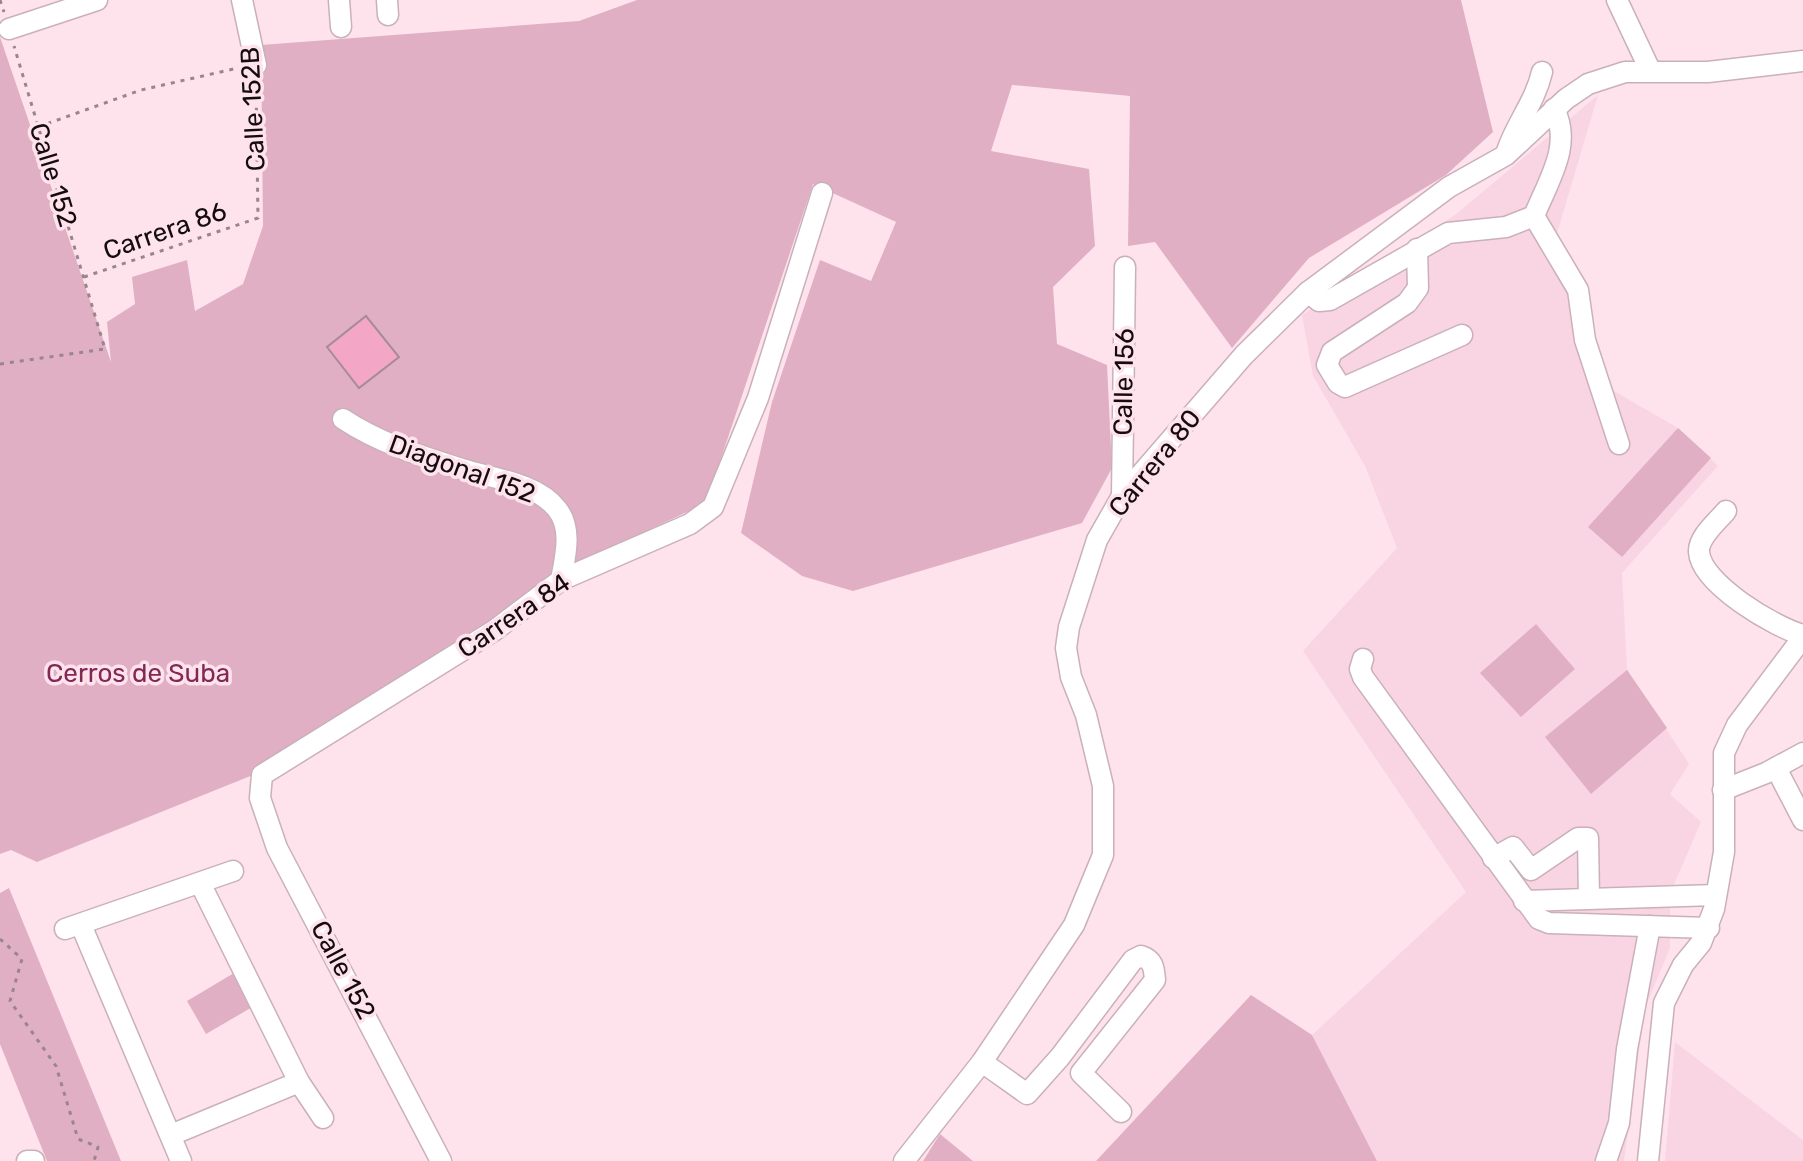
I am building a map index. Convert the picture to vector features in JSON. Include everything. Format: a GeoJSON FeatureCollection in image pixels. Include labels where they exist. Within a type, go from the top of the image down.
{"type":"FeatureCollection","features":[{"type":"Feature","properties":{"kind":"street"},"geometry":{"type":"LineString","coordinates":[[9,29],[97,0]]}},
{"type":"Feature","properties":{"kind":"street","name":"Calle 152B"},"geometry":{"type":"LineString","coordinates":[[242,0],[256,65]]}},
{"type":"Feature","properties":{"kind":"street"},"geometry":{"type":"LineString","coordinates":[[339,0],[341,27]]}},
{"type":"Feature","properties":{"kind":"street"},"geometry":{"type":"LineString","coordinates":[[1617,0],[1650,70]]}},
{"type":"Feature","properties":{"kind":"street","name":"Carrera 80"},"geometry":{"type":"LineString","coordinates":[[904,1161],[982,1062],[1074,925],[1103,855],[1103,786],[1086,715],[1071,677],[1066,648],[1069,627],[1097,540],[1122,496],[1244,355],[1308,292],[1449,187],[1506,155],[1554,109],[1604,77],[1650,70],[1708,72],[1803,61]]}},
{"type":"Feature","properties":{"kind":"street"},"geometry":{"type":"LineString","coordinates":[[1506,155],[1517,124],[1537,93],[1542,72]]}},
{"type":"Feature","properties":{"kind":"street"},"geometry":{"type":"LineString","coordinates":[[1308,292],[1319,301],[1330,300],[1448,233],[1506,227],[1524,223],[1534,216],[1564,142],[1562,124],[1554,109]]}},
{"type":"Feature","properties":{"kind":"street","name":"Carrera 84"},"geometry":{"type":"LineString","coordinates":[[262,775],[495,630],[561,580],[704,517],[713,507],[758,398],[822,193]]}},
{"type":"Feature","properties":{"kind":"street"},"geometry":{"type":"LineString","coordinates":[[1534,216],[1578,290],[1585,340],[1619,444]]}},
{"type":"Feature","properties":{"kind":"street"},"geometry":{"type":"LineString","coordinates":[[1417,249],[1418,288],[1407,303],[1332,352],[1327,365],[1338,383],[1345,387],[1462,335]]}},
{"type":"Feature","properties":{"kind":"street","name":"Calle 156"},"geometry":{"type":"LineString","coordinates":[[1122,496],[1125,267]]}},
{"type":"Feature","properties":{"kind":"street","name":"Diagonal 152"},"geometry":{"type":"LineString","coordinates":[[343,419],[406,451],[529,490],[548,501],[558,510],[565,526],[568,547],[561,580]]}},
{"type":"Feature","properties":{"kind":"street"},"geometry":{"type":"LineString","coordinates":[[1648,1161],[1664,1003],[1683,965],[1695,954],[1709,928],[1724,852],[1722,763],[1733,733],[1803,636],[1756,614],[1704,565],[1699,552],[1703,538],[1726,511]]}},
{"type":"Feature","properties":{"kind":"street"},"geometry":{"type":"LineString","coordinates":[[1363,659],[1360,669],[1363,677],[1539,919],[1549,923],[1709,928]]}},
{"type":"Feature","properties":{"kind":"street"},"geometry":{"type":"LineString","coordinates":[[1723,790],[1803,753]]}},
{"type":"Feature","properties":{"kind":"street"},"geometry":{"type":"LineString","coordinates":[[1776,768],[1803,820]]}},
{"type":"Feature","properties":{"kind":"street","name":"Calle 152"},"geometry":{"type":"LineString","coordinates":[[262,775],[260,798],[277,848],[441,1161]]}},
{"type":"Feature","properties":{"kind":"street"},"geometry":{"type":"LineString","coordinates":[[1493,858],[1513,847],[1531,870],[1578,838],[1588,838],[1589,898]]}},
{"type":"Feature","properties":{"kind":"street"},"geometry":{"type":"LineString","coordinates":[[181,1161],[73,927],[233,871]]}},
{"type":"Feature","properties":{"kind":"street"},"geometry":{"type":"LineString","coordinates":[[200,883],[299,1082],[323,1118]]}},
{"type":"Feature","properties":{"kind":"street"},"geometry":{"type":"LineString","coordinates":[[1524,901],[1716,895]]}},
{"type":"Feature","properties":{"kind":"street"},"geometry":{"type":"LineString","coordinates":[[1606,1161],[1619,1123],[1627,1049],[1650,926]]}},
{"type":"Feature","properties":{"kind":"street"},"geometry":{"type":"LineString","coordinates":[[982,1062],[1027,1094],[1060,1057],[1133,960],[1141,956],[1148,958],[1162,983],[1081,1073],[1121,1112]]}},
{"type":"Feature","properties":{"kind":"street"},"geometry":{"type":"LineString","coordinates":[[171,1135],[299,1082]]}},
{"type":"Feature","properties":{"kind":"street"},"geometry":{"type":"LineString","coordinates":[[27,1161],[34,1161]]}},
{"type":"Feature","properties":{"kind":"path","name":"Calle 152"},"geometry":{"type":"LineString","coordinates":[[0,0],[105,349],[0,364]]}},
{"type":"Feature","properties":{"kind":"path"},"geometry":{"type":"LineString","coordinates":[[38,127],[141,90],[256,65]]}},
{"type":"Feature","properties":{"kind":"path","name":"Calle 152B"},"geometry":{"type":"LineString","coordinates":[[256,65],[258,218]]}},
{"type":"Feature","properties":{"kind":"path","name":"Carrera 86"},"geometry":{"type":"LineString","coordinates":[[84,277],[258,218]]}},
{"type":"Feature","properties":{"kind":"path"},"geometry":{"type":"LineString","coordinates":[[0,939],[22,959],[10,1001],[56,1066],[78,1139],[98,1147],[94,1161]]}},
{"type":"Feature","properties":{"kind":"shaded area"},"geometry":{"type":"Polygon","coordinates":[[[1598,95],[1556,237],[1595,380],[1678,428],[1718,466],[1622,573],[1627,669],[1689,764],[1670,794],[1701,822],[1670,894],[1670,948],[1645,1008],[1624,1161],[1377,1161],[1312,1035],[1466,892],[1303,651],[1397,548],[1365,466],[1313,376],[1302,315],[1455,215],[1598,95]]]}},
{"type":"Feature","properties":{"kind":"shaded area"},"geometry":{"type":"Polygon","coordinates":[[[1675,1042],[1803,1140],[1803,1161],[1665,1161],[1675,1042]]]}},
{"type":"Feature","properties":{"kind":"green space","name":"Cerros de Suba"},"geometry":{"type":"Polygon","coordinates":[[[637,0],[1461,0],[1493,132],[1446,175],[1309,258],[1232,348],[1155,242],[1128,246],[1130,96],[1012,85],[991,151],[1089,169],[1095,246],[1053,287],[1057,344],[1107,365],[1112,468],[1082,523],[853,591],[802,576],[741,533],[772,402],[820,260],[871,281],[896,222],[813,184],[706,503],[572,566],[258,773],[37,862],[11,850],[0,854],[0,37],[111,362],[107,322],[135,304],[132,277],[187,260],[195,311],[243,284],[263,226],[261,45],[579,21],[637,0]]]}},
{"type":"Feature","properties":{"kind":"green space"},"geometry":{"type":"Polygon","coordinates":[[[1678,428],[1711,458],[1622,557],[1588,527],[1678,428]]]}},
{"type":"Feature","properties":{"kind":"green space"},"geometry":{"type":"Polygon","coordinates":[[[1536,624],[1575,669],[1521,717],[1480,673],[1536,624]]]}},
{"type":"Feature","properties":{"kind":"green space"},"geometry":{"type":"Polygon","coordinates":[[[1627,670],[1667,728],[1591,794],[1545,737],[1627,670]]]}},
{"type":"Feature","properties":{"kind":"green space"},"geometry":{"type":"Polygon","coordinates":[[[9,888],[121,1161],[47,1161],[0,1044],[0,893],[9,888]]]}},
{"type":"Feature","properties":{"kind":"green space"},"geometry":{"type":"Polygon","coordinates":[[[234,973],[254,1006],[206,1034],[187,1001],[234,973]]]}},
{"type":"Feature","properties":{"kind":"green space"},"geometry":{"type":"Polygon","coordinates":[[[1251,995],[1312,1035],[1377,1161],[1096,1161],[1251,995]]]}},
{"type":"Feature","properties":{"kind":"green space"},"geometry":{"type":"Polygon","coordinates":[[[940,1134],[973,1161],[923,1161],[940,1134]]]}},
{"type":"Feature","properties":{"kind":"building"},"geometry":{"type":"Polygon","coordinates":[[[366,316],[399,357],[359,388],[327,347],[366,316]]]}}]}
